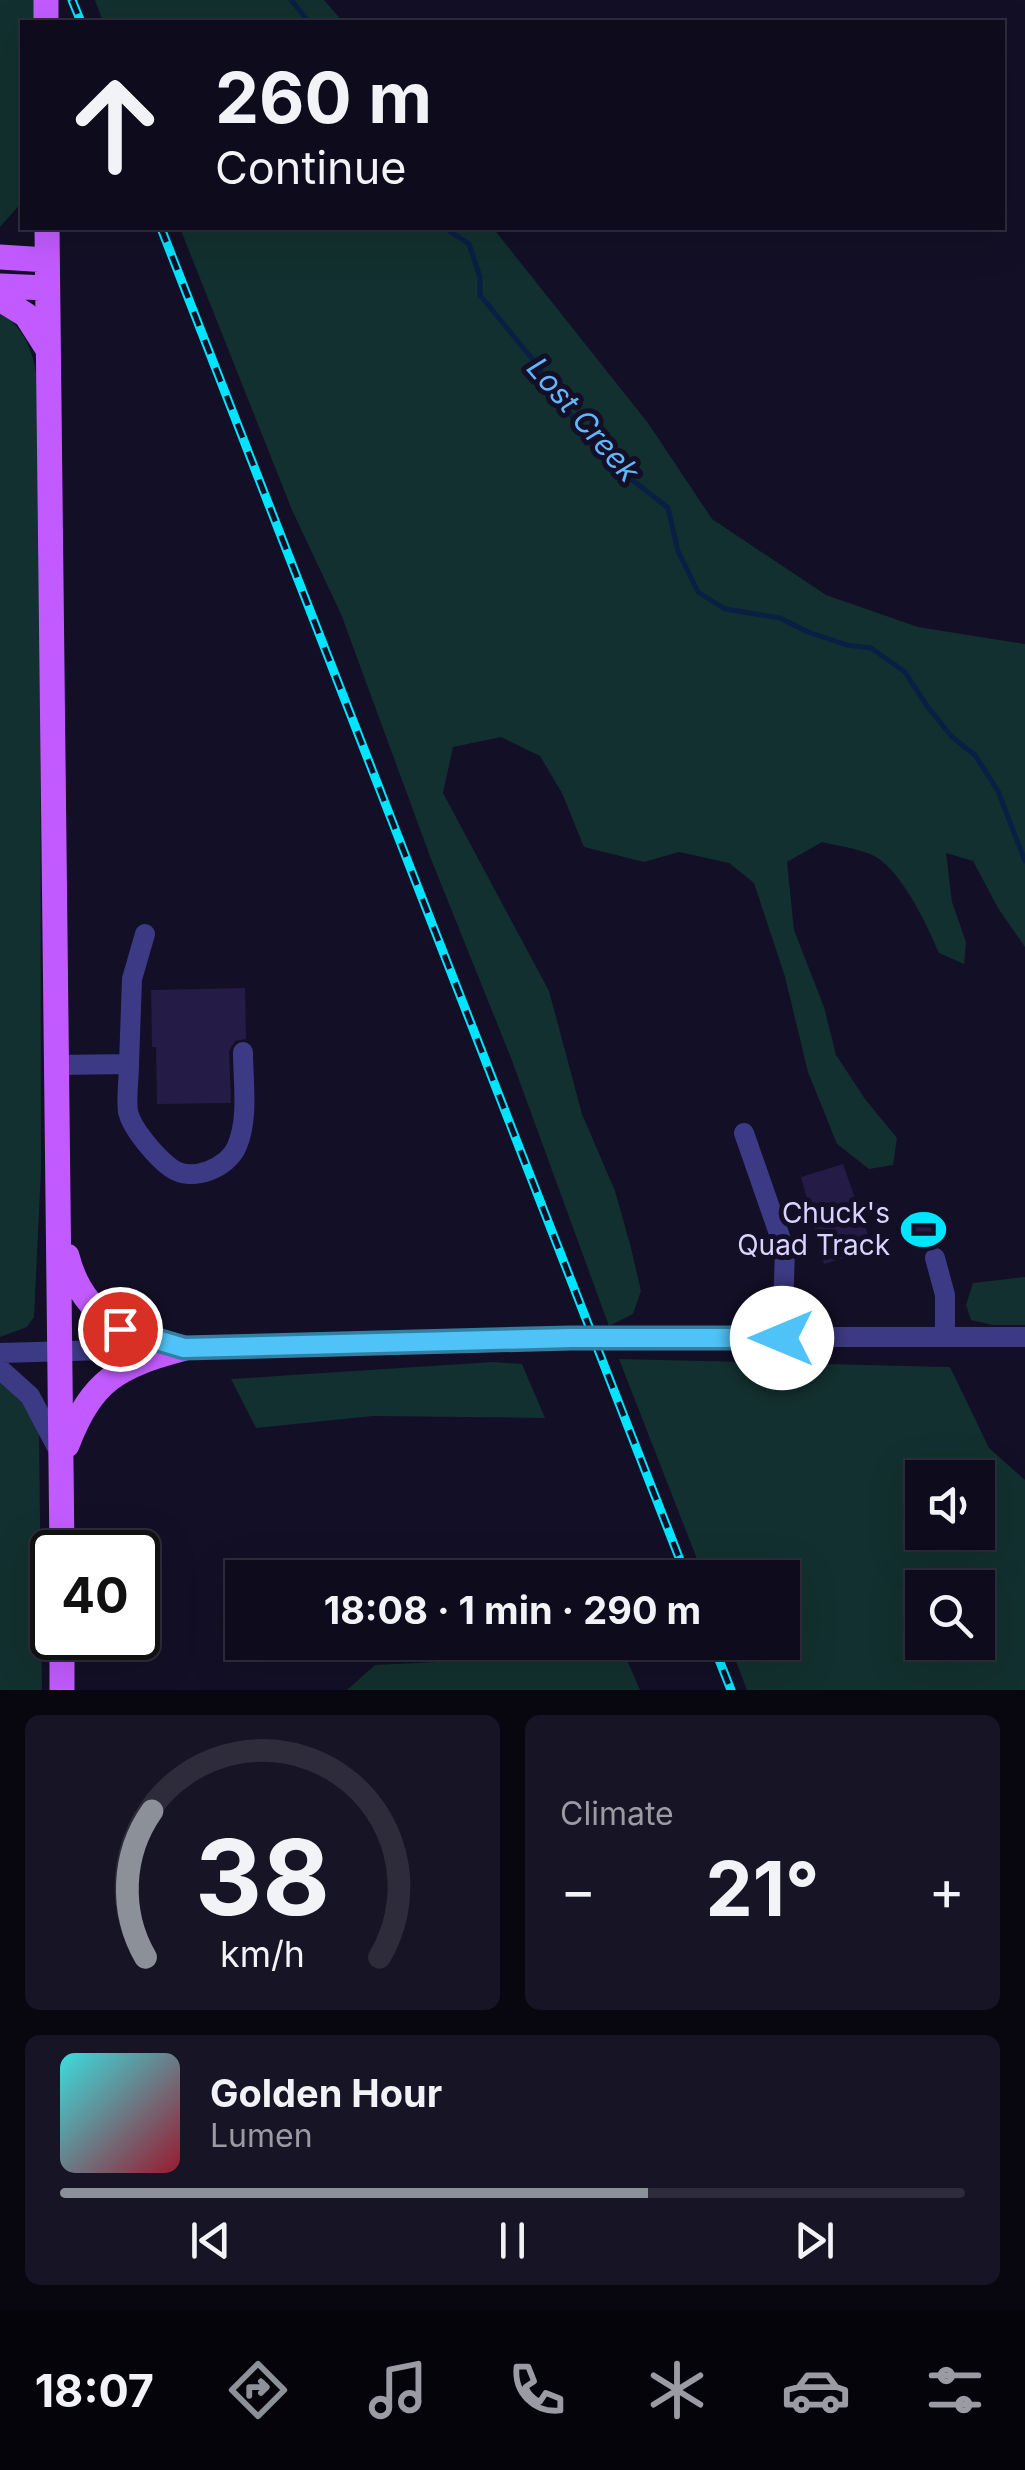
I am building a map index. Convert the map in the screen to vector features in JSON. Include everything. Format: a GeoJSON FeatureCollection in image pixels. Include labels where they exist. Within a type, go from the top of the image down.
{"type":"FeatureCollection","features":[{"type":"Feature","properties":{"kind":"main road"},"geometry":{"type":"LineString","coordinates":[[47,230],[62,1530]]}},
{"type":"Feature","properties":{"kind":"main road"},"geometry":{"type":"LineString","coordinates":[[0,257],[47,260]]}},
{"type":"Feature","properties":{"kind":"main road"},"geometry":{"type":"LineString","coordinates":[[0,286],[47,288]]}},
{"type":"Feature","properties":{"kind":"main road"},"geometry":{"type":"LineString","coordinates":[[0,299],[26,316],[48,348]]}},
{"type":"Feature","properties":{"kind":"main road"},"geometry":{"type":"LineString","coordinates":[[59,1226],[71,1272],[82,1294],[106,1319],[136,1336],[184,1348]]}},
{"type":"Feature","properties":{"kind":"main road"},"geometry":{"type":"LineString","coordinates":[[62,1459],[84,1406],[105,1381],[139,1360],[184,1348]]}},
{"type":"Feature","properties":{"kind":"main road"},"geometry":{"type":"LineString","coordinates":[[62,1660],[62,1690]]}},
{"type":"Feature","properties":{"kind":"street"},"geometry":{"type":"LineString","coordinates":[[145,934],[132,979],[128,1114],[172,1170],[192,1174],[218,1168],[236,1148],[244,1118],[243,1052]]}},
{"type":"Feature","properties":{"kind":"street"},"geometry":{"type":"LineString","coordinates":[[57,1065],[129,1064]]}},
{"type":"Feature","properties":{"kind":"street"},"geometry":{"type":"LineString","coordinates":[[744,1133],[785,1250],[782,1338]]}},
{"type":"Feature","properties":{"kind":"street"},"geometry":{"type":"LineString","coordinates":[[935,1258],[945,1295],[945,1338]]}},
{"type":"Feature","properties":{"kind":"street"},"geometry":{"type":"LineString","coordinates":[[0,1353],[571,1338],[1025,1337]]}},
{"type":"Feature","properties":{"kind":"street"},"geometry":{"type":"LineString","coordinates":[[0,1369],[30,1396],[62,1459]]}},
{"type":"Feature","properties":{"kind":"green space"},"geometry":{"type":"Polygon","coordinates":[[[0,0],[37,0],[36,20],[20,20],[20,204],[0,227],[0,0]]]}},
{"type":"Feature","properties":{"kind":"green space"},"geometry":{"type":"Polygon","coordinates":[[[95,0],[324,0],[341,20],[102,20],[95,0]]]}},
{"type":"Feature","properties":{"kind":"green space"},"geometry":{"type":"Polygon","coordinates":[[[181,230],[495,230],[648,423],[712,519],[826,595],[918,627],[1025,644],[1025,947],[973,861],[946,853],[952,902],[966,942],[964,964],[939,953],[902,883],[870,854],[822,842],[787,862],[794,930],[824,1007],[836,1055],[897,1138],[893,1165],[869,1169],[837,1144],[808,1072],[785,977],[754,883],[729,863],[679,852],[644,862],[584,847],[562,793],[540,756],[501,737],[453,747],[443,793],[549,991],[582,1114],[615,1191],[631,1248],[641,1291],[633,1314],[609,1326],[341,614],[292,510],[181,230]]]}},
{"type":"Feature","properties":{"kind":"green space"},"geometry":{"type":"Polygon","coordinates":[[[0,310],[21,332],[32,355],[40,411],[41,1170],[34,1317],[27,1327],[0,1337],[0,310]]]}},
{"type":"Feature","properties":{"kind":"green space"},"geometry":{"type":"Polygon","coordinates":[[[1025,1277],[1025,1325],[971,1320],[966,1305],[973,1283],[1025,1277]]]}},
{"type":"Feature","properties":{"kind":"green space"},"geometry":{"type":"Polygon","coordinates":[[[619,1359],[950,1367],[989,1448],[1025,1480],[1025,1690],[747,1690],[736,1660],[800,1660],[800,1560],[697,1560],[619,1359]]]}},
{"type":"Feature","properties":{"kind":"green space"},"geometry":{"type":"Polygon","coordinates":[[[493,1362],[522,1364],[545,1418],[373,1416],[256,1428],[231,1379],[493,1362]]]}},
{"type":"Feature","properties":{"kind":"green space"},"geometry":{"type":"Polygon","coordinates":[[[0,1380],[30,1407],[39,1433],[40,1530],[30,1530],[30,1660],[42,1660],[42,1690],[0,1690],[0,1380]]]}},
{"type":"Feature","properties":{"kind":"green space"},"geometry":{"type":"Polygon","coordinates":[[[627,1660],[640,1690],[347,1690],[375,1665],[627,1660]]]}},
{"type":"Feature","properties":{"kind":"building"},"geometry":{"type":"Polygon","coordinates":[[[245,988],[246,1039],[235,1041],[229,1051],[231,1103],[157,1104],[151,990],[245,988]]]}},
{"type":"Feature","properties":{"kind":"building"},"geometry":{"type":"Polygon","coordinates":[[[843,1164],[873,1249],[824,1264],[801,1177],[843,1164]]]}},
{"type":"Feature","properties":{"kind":"building"},"geometry":{"type":"Polygon","coordinates":[[[938,1213],[944,1236],[908,1246],[902,1223],[938,1213]]]}},
{"type":"Feature","properties":{"kind":"waterway","name":"Lost Creek"},"geometry":{"type":"LineString","coordinates":[[291,0],[307,20]]}},
{"type":"Feature","properties":{"kind":"waterway","name":"Lost Creek"},"geometry":{"type":"LineString","coordinates":[[448,230],[469,244],[480,277],[480,295],[534,361],[573,418],[621,471],[668,508],[678,551],[698,592],[725,609],[780,618],[847,645],[871,648],[905,672],[952,737],[975,755],[998,791],[1025,861]]}},
{"type":"Feature","properties":{"kind":"railway"},"geometry":{"type":"LineString","coordinates":[[72,0],[80,20]]}},
{"type":"Feature","properties":{"kind":"railway"},"geometry":{"type":"LineString","coordinates":[[162,230],[680,1560]]}},
{"type":"Feature","properties":{"kind":"railway"},"geometry":{"type":"LineString","coordinates":[[719,1660],[731,1690]]}},
{"type":"Feature","properties":{"kind":"place","name":"Chuck's Quad Track"},"geometry":{"type":"Point","coordinates":[923,1229]}},
{"type":"Feature","properties":{"kind":"route"},"geometry":{"type":"LineString","coordinates":[[120,1329],[184,1348],[571,1338],[782,1338]]}}]}
